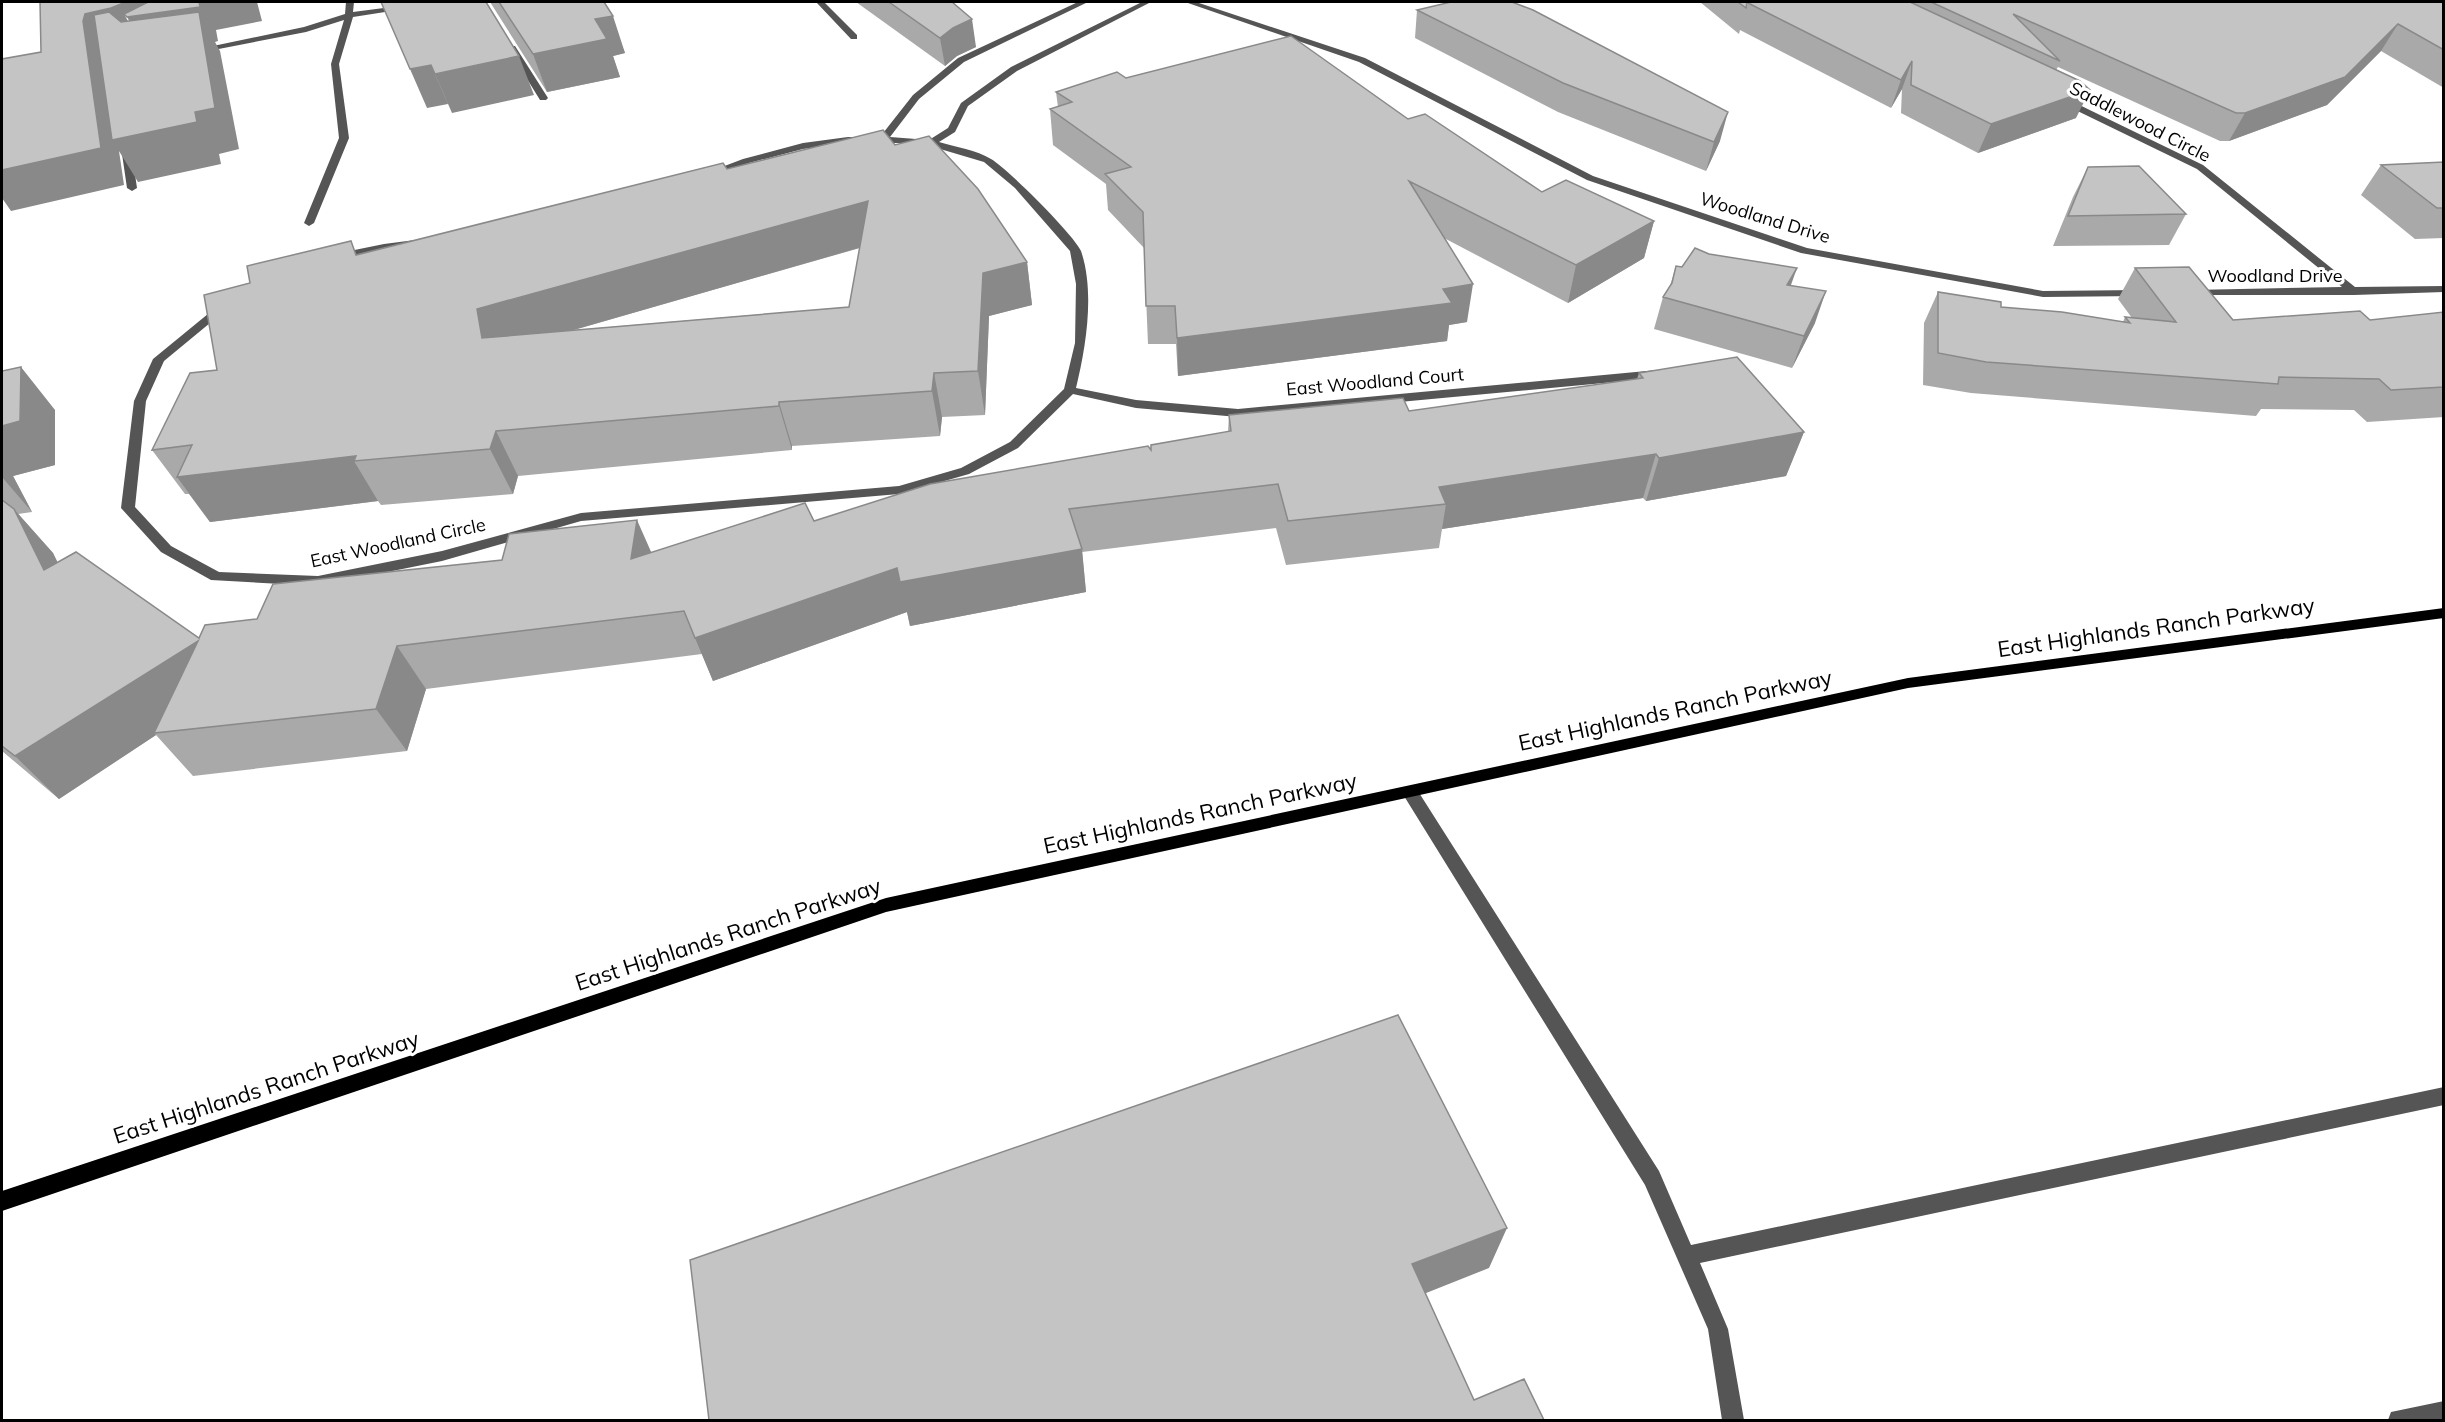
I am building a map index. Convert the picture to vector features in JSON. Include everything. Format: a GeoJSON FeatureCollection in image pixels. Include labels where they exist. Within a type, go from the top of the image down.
{"type":"FeatureCollection","features":[{"type":"Feature","properties":{"kind":"main road","name":"East Highlands Ranch Parkway"},"geometry":{"type":"LineString","coordinates":[[2,1201],[886,905],[1908,683],[2444,613]]}},
{"type":"Feature","properties":{"kind":"street"},"geometry":{"type":"LineString","coordinates":[[309,223],[344,138],[335,63],[349,15],[350,2]]}},
{"type":"Feature","properties":{"kind":"street"},"geometry":{"type":"LineString","coordinates":[[186,52],[229,46],[306,29],[349,15],[445,2]]}},
{"type":"Feature","properties":{"kind":"street"},"geometry":{"type":"LineString","coordinates":[[820,2],[854,37]]}},
{"type":"Feature","properties":{"kind":"street"},"geometry":{"type":"LineString","coordinates":[[883,140],[916,97],[961,60],[1084,2]]}},
{"type":"Feature","properties":{"kind":"street"},"geometry":{"type":"LineString","coordinates":[[930,144],[952,130],[964,105],[1014,69],[1147,2]]}},
{"type":"Feature","properties":{"kind":"street","name":"Woodland Drive"},"geometry":{"type":"LineString","coordinates":[[1190,2],[1362,60],[1590,178],[1805,252],[2043,294],[2151,293]]}},
{"type":"Feature","properties":{"kind":"street"},"geometry":{"type":"LineString","coordinates":[[507,40],[543,98]]}},
{"type":"Feature","properties":{"kind":"street","name":"Saddlewood Circle"},"geometry":{"type":"LineString","coordinates":[[2050,95],[2200,167],[2354,292]]}},
{"type":"Feature","properties":{"kind":"street"},"geometry":{"type":"LineString","coordinates":[[123,132],[132,188]]}},
{"type":"Feature","properties":{"kind":"street","name":"East Woodland Circle"},"geometry":{"type":"LineString","coordinates":[[848,140],[930,144],[987,160],[1019,186],[1075,250],[1081,284],[1081,343],[1070,390],[1014,445],[965,471],[900,490],[581,518],[442,556],[318,581],[216,577],[166,549],[128,508],[140,401],[159,359],[229,302],[270,281],[330,258],[384,247],[540,227],[614,211],[746,161],[803,146],[848,140]]}},
{"type":"Feature","properties":{"kind":"street","name":"Woodland Drive"},"geometry":{"type":"LineString","coordinates":[[2174,293],[2444,289]]}},
{"type":"Feature","properties":{"kind":"street","name":"East Woodland Court"},"geometry":{"type":"LineString","coordinates":[[1070,390],[1136,404],[1239,413],[1674,372]]}},
{"type":"Feature","properties":{"kind":"street"},"geometry":{"type":"LineString","coordinates":[[1410,792],[1652,1178],[1718,1329],[1733,1420]]}},
{"type":"Feature","properties":{"kind":"street"},"geometry":{"type":"LineString","coordinates":[[1687,1256],[2444,1096]]}},
{"type":"Feature","properties":{"kind":"street"},"geometry":{"type":"LineString","coordinates":[[2399,1420],[2444,1412]]}},
{"type":"Feature","properties":{"kind":"building"},"geometry":{"type":"Polygon","coordinates":[[[40,2],[126,2],[85,14],[83,21],[101,148],[2,170],[2,59],[41,52],[40,2]]]}},
{"type":"Feature","properties":{"kind":"building"},"geometry":{"type":"Polygon","coordinates":[[[148,2],[199,2],[200,7],[127,17],[124,14],[148,2]]]}},
{"type":"Feature","properties":{"kind":"building"},"geometry":{"type":"Polygon","coordinates":[[[381,2],[486,2],[519,56],[435,74],[431,65],[410,69],[381,2]]]}},
{"type":"Feature","properties":{"kind":"building"},"geometry":{"type":"Polygon","coordinates":[[[499,2],[604,2],[613,16],[595,19],[607,39],[533,54],[499,2]]]}},
{"type":"Feature","properties":{"kind":"building"},"geometry":{"type":"Polygon","coordinates":[[[889,2],[952,2],[972,19],[953,28],[940,38],[889,2]]]}},
{"type":"Feature","properties":{"kind":"building"},"geometry":{"type":"Polygon","coordinates":[[[1451,2],[1512,2],[1533,10],[1728,112],[1714,142],[1563,83],[1417,10],[1451,2]]]}},
{"type":"Feature","properties":{"kind":"building"},"geometry":{"type":"Polygon","coordinates":[[[1738,2],[1747,2],[1746,8],[1738,2]]]}},
{"type":"Feature","properties":{"kind":"building"},"geometry":{"type":"Polygon","coordinates":[[[1910,2],[2080,81],[2090,90],[1991,124],[1911,85],[1912,61],[1901,80],[1748,3],[1910,2]]]}},
{"type":"Feature","properties":{"kind":"building"},"geometry":{"type":"Polygon","coordinates":[[[1931,2],[2444,2],[2444,50],[2398,24],[2345,77],[2245,113],[2236,113],[2013,14],[2060,61],[1931,2]]]}},
{"type":"Feature","properties":{"kind":"building"},"geometry":{"type":"Polygon","coordinates":[[[109,12],[121,22],[199,12],[215,108],[195,112],[197,122],[112,140],[94,15],[109,12]]]}},
{"type":"Feature","properties":{"kind":"building"},"geometry":{"type":"Polygon","coordinates":[[[1291,36],[1408,119],[1425,114],[1542,192],[1566,180],[1654,221],[1576,265],[1409,181],[1473,284],[1443,289],[1452,303],[1177,338],[1175,306],[1146,306],[1143,212],[1105,174],[1131,167],[1050,109],[1072,102],[1056,92],[1117,72],[1126,78],[1291,36]]]}},
{"type":"Feature","properties":{"kind":"building"},"geometry":{"type":"Polygon","coordinates":[[[883,130],[895,145],[929,136],[978,189],[1027,262],[983,273],[978,371],[934,373],[932,391],[779,402],[779,406],[496,431],[490,449],[354,461],[356,456],[177,477],[192,445],[152,450],[190,373],[217,370],[204,295],[250,283],[247,266],[351,241],[356,255],[723,163],[727,169],[883,130]],[[868,201],[477,309],[482,338],[849,307],[868,201]]]}},
{"type":"Feature","properties":{"kind":"building"},"geometry":{"type":"Polygon","coordinates":[[[2444,162],[2444,208],[2437,208],[2381,165],[2444,162]]]}},
{"type":"Feature","properties":{"kind":"building"},"geometry":{"type":"Polygon","coordinates":[[[2139,166],[2186,214],[2068,216],[2088,167],[2139,166]]]}},
{"type":"Feature","properties":{"kind":"building"},"geometry":{"type":"Polygon","coordinates":[[[1695,248],[1709,254],[1797,268],[1787,285],[1826,291],[1804,336],[1663,297],[1672,283],[1676,266],[1682,267],[1695,248]]]}},
{"type":"Feature","properties":{"kind":"building"},"geometry":{"type":"Polygon","coordinates":[[[2189,267],[2233,320],[2360,311],[2370,320],[2444,312],[2444,387],[2391,390],[2379,379],[2279,377],[2278,384],[1986,362],[1938,353],[1938,292],[2001,302],[2001,307],[2062,312],[2130,323],[2125,317],[2176,322],[2135,268],[2189,267]]]}},
{"type":"Feature","properties":{"kind":"building"},"geometry":{"type":"Polygon","coordinates":[[[1737,357],[1804,432],[1659,458],[1656,454],[1439,487],[1446,504],[1288,521],[1278,484],[1069,509],[1082,549],[900,582],[897,568],[695,638],[684,611],[397,646],[376,709],[154,733],[198,641],[15,756],[2,746],[2,500],[14,509],[44,570],[76,552],[199,638],[205,625],[257,619],[273,584],[502,560],[509,534],[637,520],[631,559],[805,503],[814,521],[930,484],[1148,446],[1151,450],[1151,445],[1231,431],[1229,415],[1403,398],[1409,411],[1643,378],[1639,373],[1737,357]]]}},
{"type":"Feature","properties":{"kind":"building"},"geometry":{"type":"Polygon","coordinates":[[[21,367],[20,421],[2,426],[2,371],[21,367]]]}},
{"type":"Feature","properties":{"kind":"building"},"geometry":{"type":"Polygon","coordinates":[[[1398,1015],[1507,1228],[1412,1264],[1474,1400],[1524,1379],[1544,1420],[709,1420],[690,1260],[1398,1015]]]}}]}
